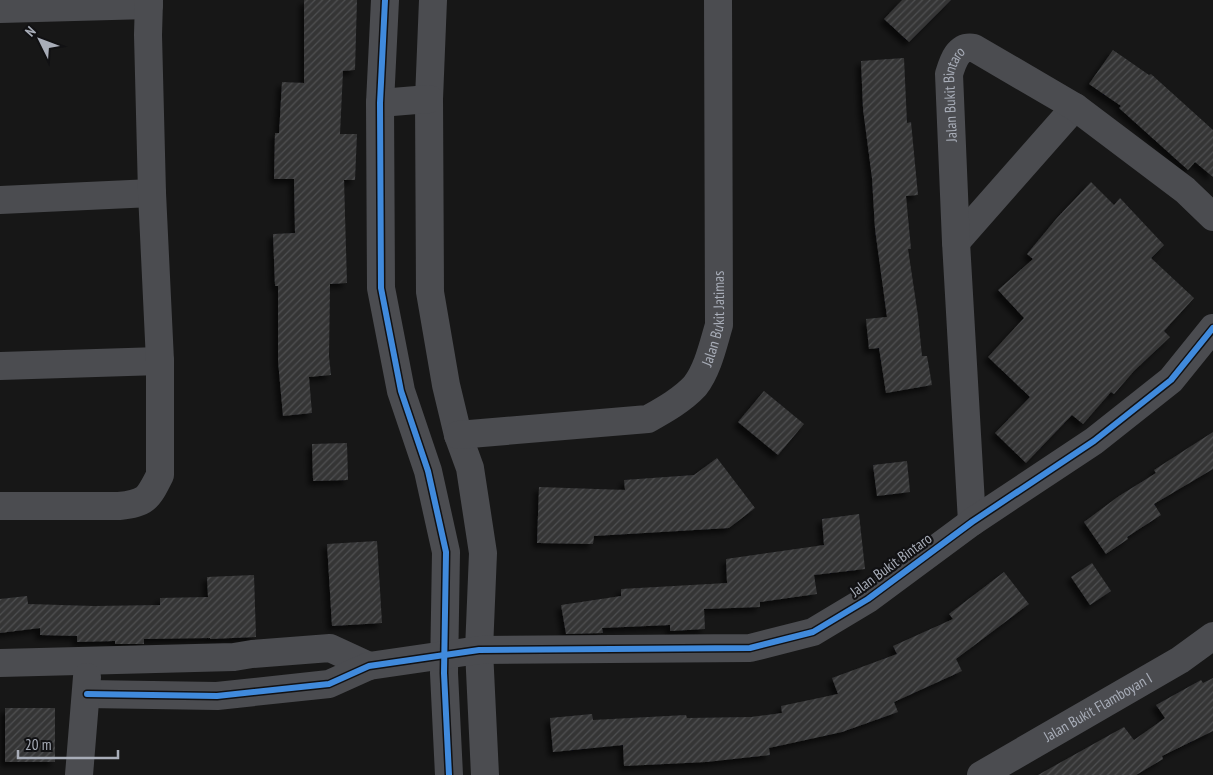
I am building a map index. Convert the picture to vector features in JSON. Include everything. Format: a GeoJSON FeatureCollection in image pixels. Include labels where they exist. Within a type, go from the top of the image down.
{"type":"FeatureCollection","features":[{"type":"Feature","properties":{"kind":"street"},"geometry":{"type":"LineString","coordinates":[[385,0],[380,103],[381,288],[401,391],[428,471],[446,552],[445,655],[449,775]]}},
{"type":"Feature","properties":{"kind":"street"},"geometry":{"type":"LineString","coordinates":[[433,0],[429,99],[430,292],[446,385],[458,435],[470,468],[483,553],[478,650],[485,775]]}},
{"type":"Feature","properties":{"kind":"street","name":"Jalan Bukit Jatimas"},"geometry":{"type":"LineString","coordinates":[[458,435],[648,420],[674,404],[695,385],[708,361],[719,325],[718,0]]}},
{"type":"Feature","properties":{"kind":"street"},"geometry":{"type":"LineString","coordinates":[[0,9],[150,3],[148,36],[152,193],[160,361],[160,475],[152,491],[144,500],[136,504],[119,506],[0,506]]}},
{"type":"Feature","properties":{"kind":"street","name":"Jalan Bukit Bintaro"},"geometry":{"type":"LineString","coordinates":[[972,522],[956,242],[949,74],[957,54],[968,47],[974,48],[1075,107],[1186,190],[1213,216]]}},
{"type":"Feature","properties":{"kind":"street"},"geometry":{"type":"LineString","coordinates":[[380,103],[429,99]]}},
{"type":"Feature","properties":{"kind":"street"},"geometry":{"type":"LineString","coordinates":[[956,242],[1075,107]]}},
{"type":"Feature","properties":{"kind":"street"},"geometry":{"type":"LineString","coordinates":[[0,200],[152,193]]}},
{"type":"Feature","properties":{"kind":"street","name":"Jalan Bukit Bintaro"},"geometry":{"type":"LineString","coordinates":[[87,694],[216,696],[330,684],[369,666],[478,650],[750,648],[813,632],[868,599],[972,522],[1094,441],[1171,380],[1213,328]]}},
{"type":"Feature","properties":{"kind":"street"},"geometry":{"type":"LineString","coordinates":[[0,366],[160,361]]}},
{"type":"Feature","properties":{"kind":"street","name":"Jalan Bukit Flamboyan I"},"geometry":{"type":"LineString","coordinates":[[981,775],[1180,660],[1213,636]]}},
{"type":"Feature","properties":{"kind":"street"},"geometry":{"type":"LineString","coordinates":[[0,663],[234,657],[330,648],[369,666]]}},
{"type":"Feature","properties":{"kind":"street"},"geometry":{"type":"LineString","coordinates":[[248,692],[252,654]]}},
{"type":"Feature","properties":{"kind":"street"},"geometry":{"type":"LineString","coordinates":[[80,775],[88,660]]}},
{"type":"Feature","properties":{"kind":"building"},"geometry":{"type":"Polygon","coordinates":[[[304,0],[357,0],[355,70],[343,71],[340,134],[357,134],[355,180],[344,180],[347,283],[330,284],[329,357],[331,375],[309,377],[312,413],[283,416],[278,361],[278,286],[275,286],[273,234],[295,233],[294,179],[274,179],[275,133],[279,133],[282,82],[304,83],[304,0]]]}},
{"type":"Feature","properties":{"kind":"building"},"geometry":{"type":"Polygon","coordinates":[[[902,0],[951,0],[909,42],[884,19],[902,0]]]}},
{"type":"Feature","properties":{"kind":"building"},"geometry":{"type":"Polygon","coordinates":[[[1113,50],[1149,75],[1151,74],[1213,130],[1213,177],[1195,162],[1188,170],[1119,108],[1121,106],[1089,84],[1113,50]]]}},
{"type":"Feature","properties":{"kind":"building"},"geometry":{"type":"Polygon","coordinates":[[[904,58],[907,123],[911,122],[918,195],[906,196],[911,249],[908,249],[922,356],[927,356],[932,385],[886,393],[879,348],[869,349],[866,319],[887,317],[875,229],[872,178],[863,109],[861,61],[904,58]]]}},
{"type":"Feature","properties":{"kind":"building"},"geometry":{"type":"Polygon","coordinates":[[[1091,182],[1114,205],[1120,198],[1164,245],[1151,258],[1194,298],[1164,331],[1170,337],[1134,371],[1114,394],[1111,392],[1083,424],[1072,415],[1026,463],[995,433],[1030,397],[988,357],[1024,318],[998,290],[1033,259],[1027,254],[1091,182]]]}},
{"type":"Feature","properties":{"kind":"building"},"geometry":{"type":"Polygon","coordinates":[[[764,391],[804,424],[778,455],[738,422],[764,391]]]}},
{"type":"Feature","properties":{"kind":"building"},"geometry":{"type":"Polygon","coordinates":[[[1213,432],[1213,469],[1154,504],[1161,515],[1127,537],[1128,539],[1106,554],[1084,522],[1119,496],[1156,473],[1154,470],[1213,432]]]}},
{"type":"Feature","properties":{"kind":"building"},"geometry":{"type":"Polygon","coordinates":[[[347,443],[348,480],[313,481],[312,444],[347,443]]]}},
{"type":"Feature","properties":{"kind":"building"},"geometry":{"type":"Polygon","coordinates":[[[717,458],[755,508],[729,528],[594,536],[593,544],[537,543],[539,487],[625,490],[624,480],[694,475],[717,458]]]}},
{"type":"Feature","properties":{"kind":"building"},"geometry":{"type":"Polygon","coordinates":[[[907,461],[910,492],[877,496],[873,465],[907,461]]]}},
{"type":"Feature","properties":{"kind":"building"},"geometry":{"type":"Polygon","coordinates":[[[859,514],[865,569],[814,575],[817,594],[760,602],[760,607],[704,609],[705,629],[670,631],[670,625],[602,628],[603,633],[566,634],[561,605],[621,596],[621,589],[727,583],[726,559],[824,545],[822,519],[859,514]]]}},
{"type":"Feature","properties":{"kind":"building"},"geometry":{"type":"Polygon","coordinates":[[[377,541],[382,623],[332,626],[327,544],[377,541]]]}},
{"type":"Feature","properties":{"kind":"building"},"geometry":{"type":"Polygon","coordinates":[[[1092,563],[1111,591],[1090,605],[1071,577],[1092,563]]]}},
{"type":"Feature","properties":{"kind":"building"},"geometry":{"type":"Polygon","coordinates":[[[1004,572],[1029,604],[956,659],[962,671],[894,702],[898,712],[842,732],[769,748],[770,755],[706,762],[624,766],[623,745],[553,752],[550,718],[592,714],[593,720],[686,715],[687,718],[751,717],[782,713],[781,706],[838,694],[832,678],[897,654],[893,646],[953,619],[949,614],[1004,572]]]}},
{"type":"Feature","properties":{"kind":"building"},"geometry":{"type":"Polygon","coordinates":[[[254,575],[256,637],[144,639],[144,644],[115,644],[115,641],[77,642],[77,636],[40,635],[40,628],[0,633],[0,599],[27,596],[28,604],[160,605],[160,598],[208,597],[207,577],[254,575]]]}},
{"type":"Feature","properties":{"kind":"building"},"geometry":{"type":"Polygon","coordinates":[[[1213,678],[1213,731],[1162,756],[1163,759],[1136,775],[1038,775],[1124,727],[1134,740],[1165,718],[1156,705],[1201,680],[1203,683],[1213,678]]]}},
{"type":"Feature","properties":{"kind":"building"},"geometry":{"type":"Polygon","coordinates":[[[5,708],[55,708],[55,762],[5,762],[5,708]]]}},
{"type":"Feature","properties":{"kind":"cycle path"},"geometry":{"type":"LineString","coordinates":[[385,0],[380,103],[381,288],[401,391],[428,471],[446,552],[444,673],[449,775]]}},
{"type":"Feature","properties":{"kind":"cycle path"},"geometry":{"type":"LineString","coordinates":[[87,694],[217,696],[329,684],[369,666],[479,650],[750,648],[813,632],[868,599],[972,522],[1094,441],[1171,380],[1213,328]]}}]}
